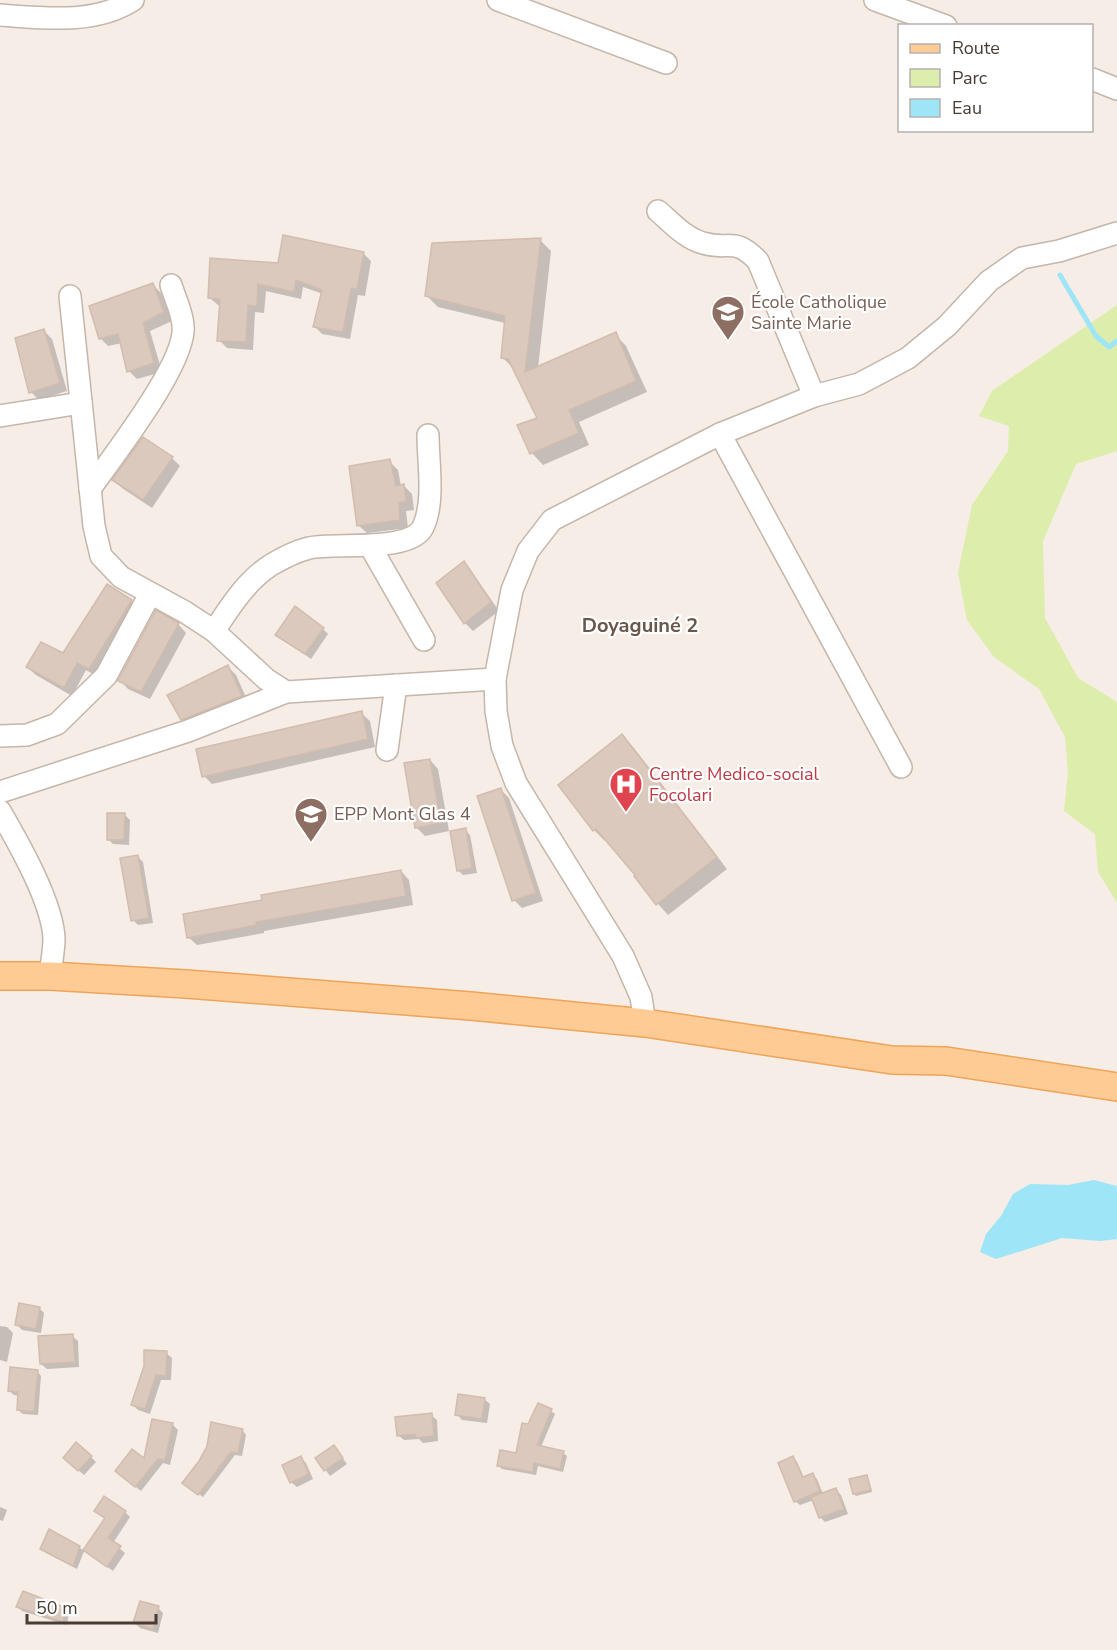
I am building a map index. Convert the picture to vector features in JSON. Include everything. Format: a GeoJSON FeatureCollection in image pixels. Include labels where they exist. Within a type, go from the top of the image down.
{"type":"FeatureCollection","features":[{"type":"Feature","properties":{"kind":"main road"},"geometry":{"type":"LineString","coordinates":[[0,976],[50,976],[186,984],[435,1003],[645,1023],[892,1060],[946,1061],[1117,1087]]}},
{"type":"Feature","properties":{"kind":"main road"},"geometry":{"type":"LineString","coordinates":[[892,1060],[943,1078],[1117,1103]]}},
{"type":"Feature","properties":{"kind":"street"},"geometry":{"type":"LineString","coordinates":[[0,15],[49,18],[90,16],[123,6],[133,0]]}},
{"type":"Feature","properties":{"kind":"street"},"geometry":{"type":"LineString","coordinates":[[498,0],[542,7],[666,63]]}},
{"type":"Feature","properties":{"kind":"street"},"geometry":{"type":"LineString","coordinates":[[875,0],[925,8],[944,24]]}},
{"type":"Feature","properties":{"kind":"street"},"geometry":{"type":"LineString","coordinates":[[1093,79],[1117,89]]}},
{"type":"Feature","properties":{"kind":"street"},"geometry":{"type":"LineString","coordinates":[[658,211],[688,237],[705,244],[729,244],[747,249],[758,261],[814,396]]}},
{"type":"Feature","properties":{"kind":"street"},"geometry":{"type":"LineString","coordinates":[[645,1023],[641,997],[624,956],[516,783],[502,746],[496,711],[495,679],[512,590],[528,551],[552,520],[720,434],[814,396],[859,384],[908,358],[947,326],[989,281],[1022,258],[1059,251],[1117,233]]}},
{"type":"Feature","properties":{"kind":"street"},"geometry":{"type":"LineString","coordinates":[[90,489],[163,384],[179,350],[184,326],[171,285]]}},
{"type":"Feature","properties":{"kind":"street"},"geometry":{"type":"LineString","coordinates":[[70,296],[94,526],[101,556],[121,577],[185,612],[214,631],[266,679],[286,692]]}},
{"type":"Feature","properties":{"kind":"street"},"geometry":{"type":"LineString","coordinates":[[0,416],[81,403]]}},
{"type":"Feature","properties":{"kind":"street"},"geometry":{"type":"LineString","coordinates":[[720,434],[901,767]]}},
{"type":"Feature","properties":{"kind":"street"},"geometry":{"type":"LineString","coordinates":[[214,631],[242,591],[270,565],[309,548],[370,546],[410,538],[423,529],[429,504],[428,435]]}},
{"type":"Feature","properties":{"kind":"street"},"geometry":{"type":"LineString","coordinates":[[370,546],[424,640]]}},
{"type":"Feature","properties":{"kind":"street"},"geometry":{"type":"LineString","coordinates":[[0,736],[27,735],[57,724],[106,676],[150,594]]}},
{"type":"Feature","properties":{"kind":"street"},"geometry":{"type":"LineString","coordinates":[[0,792],[188,731],[286,692],[495,679]]}},
{"type":"Feature","properties":{"kind":"street"},"geometry":{"type":"LineString","coordinates":[[387,750],[396,685]]}},
{"type":"Feature","properties":{"kind":"street"},"geometry":{"type":"LineString","coordinates":[[0,811],[26,858],[48,912],[54,938],[50,976]]}},
{"type":"Feature","properties":{"kind":"green space"},"geometry":{"type":"Polygon","coordinates":[[[1117,305],[1117,451],[1076,464],[1043,541],[1045,618],[1078,678],[1117,702],[1117,903],[1098,872],[1095,834],[1064,811],[1068,772],[1065,737],[1039,689],[994,657],[967,620],[958,573],[972,505],[1008,451],[1009,426],[979,416],[992,391],[1117,305]]]}},
{"type":"Feature","properties":{"kind":"water"},"geometry":{"type":"Polygon","coordinates":[[[1094,1180],[1117,1186],[1117,1239],[1100,1241],[1062,1238],[996,1259],[980,1252],[986,1234],[1001,1216],[1013,1194],[1030,1184],[1068,1185],[1094,1180]]]}},
{"type":"Feature","properties":{"kind":"building"},"geometry":{"type":"Polygon","coordinates":[[[283,235],[364,252],[357,289],[351,288],[343,332],[313,327],[322,290],[296,280],[294,292],[258,284],[257,306],[248,305],[246,342],[217,341],[220,299],[208,298],[210,258],[278,263],[283,235]]]}},
{"type":"Feature","properties":{"kind":"building"},"geometry":{"type":"Polygon","coordinates":[[[541,238],[525,372],[616,332],[636,381],[569,410],[579,433],[530,454],[517,425],[537,418],[508,359],[501,358],[505,316],[425,296],[432,243],[541,238]]]}},
{"type":"Feature","properties":{"kind":"building"},"geometry":{"type":"Polygon","coordinates":[[[153,283],[164,312],[143,323],[154,363],[127,372],[118,334],[99,339],[89,306],[153,283]]]}},
{"type":"Feature","properties":{"kind":"building"},"geometry":{"type":"Polygon","coordinates":[[[44,329],[60,383],[29,393],[15,338],[44,329]]]}},
{"type":"Feature","properties":{"kind":"building"},"geometry":{"type":"Polygon","coordinates":[[[143,437],[173,457],[143,500],[112,480],[143,437]]]}},
{"type":"Feature","properties":{"kind":"building"},"geometry":{"type":"Polygon","coordinates":[[[390,459],[396,486],[404,484],[406,501],[399,503],[400,520],[357,526],[349,466],[390,459]]]}},
{"type":"Feature","properties":{"kind":"building"},"geometry":{"type":"Polygon","coordinates":[[[464,561],[491,602],[464,624],[436,583],[464,561]]]}},
{"type":"Feature","properties":{"kind":"building"},"geometry":{"type":"Polygon","coordinates":[[[107,584],[132,600],[89,669],[77,663],[64,688],[26,667],[41,642],[63,653],[107,584]]]}},
{"type":"Feature","properties":{"kind":"building"},"geometry":{"type":"Polygon","coordinates":[[[295,606],[324,628],[305,654],[275,635],[295,606]]]}},
{"type":"Feature","properties":{"kind":"building"},"geometry":{"type":"Polygon","coordinates":[[[156,610],[179,623],[141,692],[118,681],[156,610]]]}},
{"type":"Feature","properties":{"kind":"building"},"geometry":{"type":"Polygon","coordinates":[[[228,665],[242,696],[181,720],[167,695],[228,665]]]}},
{"type":"Feature","properties":{"kind":"building"},"geometry":{"type":"Polygon","coordinates":[[[362,711],[368,739],[202,777],[196,749],[362,711]]]}},
{"type":"Feature","properties":{"kind":"building"},"geometry":{"type":"Polygon","coordinates":[[[622,734],[717,857],[656,905],[635,875],[596,829],[593,831],[558,785],[622,734]]]}},
{"type":"Feature","properties":{"kind":"building"},"geometry":{"type":"Polygon","coordinates":[[[430,759],[441,823],[415,828],[404,763],[430,759]]]}},
{"type":"Feature","properties":{"kind":"building"},"geometry":{"type":"Polygon","coordinates":[[[501,788],[536,893],[512,901],[477,796],[501,788]]]}},
{"type":"Feature","properties":{"kind":"building"},"geometry":{"type":"Polygon","coordinates":[[[107,813],[125,813],[124,840],[107,840],[107,813]]]}},
{"type":"Feature","properties":{"kind":"building"},"geometry":{"type":"Polygon","coordinates":[[[466,828],[472,868],[457,871],[450,831],[466,828]]]}},
{"type":"Feature","properties":{"kind":"building"},"geometry":{"type":"Polygon","coordinates":[[[138,855],[149,918],[131,921],[120,858],[138,855]]]}},
{"type":"Feature","properties":{"kind":"building"},"geometry":{"type":"Polygon","coordinates":[[[401,870],[406,896],[256,922],[257,925],[187,938],[183,914],[262,900],[261,895],[401,870]]]}},
{"type":"Feature","properties":{"kind":"building"},"geometry":{"type":"Polygon","coordinates":[[[19,1303],[40,1307],[36,1329],[15,1325],[19,1303]]]}},
{"type":"Feature","properties":{"kind":"building"},"geometry":{"type":"Polygon","coordinates":[[[73,1334],[75,1362],[40,1364],[38,1336],[73,1334]]]}},
{"type":"Feature","properties":{"kind":"building"},"geometry":{"type":"Polygon","coordinates":[[[144,1350],[167,1351],[166,1376],[156,1375],[145,1409],[131,1405],[144,1366],[144,1350]]]}},
{"type":"Feature","properties":{"kind":"building"},"geometry":{"type":"Polygon","coordinates":[[[10,1367],[38,1370],[34,1412],[17,1410],[18,1392],[8,1391],[10,1367]]]}},
{"type":"Feature","properties":{"kind":"building"},"geometry":{"type":"Polygon","coordinates":[[[458,1394],[485,1398],[482,1419],[455,1415],[458,1394]]]}},
{"type":"Feature","properties":{"kind":"building"},"geometry":{"type":"Polygon","coordinates":[[[538,1403],[552,1409],[537,1445],[564,1451],[560,1469],[534,1463],[533,1472],[497,1466],[500,1450],[516,1453],[522,1423],[528,1424],[538,1403]]]}},
{"type":"Feature","properties":{"kind":"building"},"geometry":{"type":"Polygon","coordinates":[[[432,1413],[434,1436],[416,1438],[415,1434],[397,1436],[395,1417],[432,1413]]]}},
{"type":"Feature","properties":{"kind":"building"},"geometry":{"type":"Polygon","coordinates":[[[152,1419],[173,1423],[165,1460],[158,1459],[135,1487],[115,1471],[132,1449],[144,1458],[152,1419]]]}},
{"type":"Feature","properties":{"kind":"building"},"geometry":{"type":"Polygon","coordinates":[[[211,1422],[243,1429],[238,1453],[231,1452],[198,1495],[182,1483],[207,1446],[211,1422]]]}},
{"type":"Feature","properties":{"kind":"building"},"geometry":{"type":"Polygon","coordinates":[[[76,1442],[92,1456],[78,1471],[63,1458],[76,1442]]]}},
{"type":"Feature","properties":{"kind":"building"},"geometry":{"type":"Polygon","coordinates":[[[334,1445],[343,1458],[324,1471],[315,1458],[334,1445]]]}},
{"type":"Feature","properties":{"kind":"building"},"geometry":{"type":"Polygon","coordinates":[[[301,1456],[309,1474],[290,1483],[282,1465],[301,1456]]]}},
{"type":"Feature","properties":{"kind":"building"},"geometry":{"type":"Polygon","coordinates":[[[793,1456],[803,1477],[813,1473],[820,1491],[794,1502],[778,1463],[793,1456]]]}},
{"type":"Feature","properties":{"kind":"building"},"geometry":{"type":"Polygon","coordinates":[[[867,1475],[871,1490],[853,1494],[849,1479],[867,1475]]]}},
{"type":"Feature","properties":{"kind":"building"},"geometry":{"type":"Polygon","coordinates":[[[836,1488],[844,1509],[819,1518],[811,1497],[836,1488]]]}},
{"type":"Feature","properties":{"kind":"building"},"geometry":{"type":"Polygon","coordinates":[[[104,1496],[126,1511],[108,1538],[121,1546],[107,1567],[83,1550],[105,1518],[94,1511],[104,1496]]]}},
{"type":"Feature","properties":{"kind":"building"},"geometry":{"type":"Polygon","coordinates":[[[49,1529],[80,1546],[73,1566],[40,1549],[49,1529]]]}},
{"type":"Feature","properties":{"kind":"building"},"geometry":{"type":"Polygon","coordinates":[[[23,1591],[66,1608],[63,1622],[16,1607],[23,1591]]]}},
{"type":"Feature","properties":{"kind":"building"},"geometry":{"type":"Polygon","coordinates":[[[140,1601],[159,1606],[153,1629],[133,1623],[140,1601]]]}},
{"type":"Feature","properties":{"kind":"waterway"},"geometry":{"type":"LineString","coordinates":[[1060,275],[1096,336],[1109,347],[1117,341]]}},
{"type":"Feature","properties":{"kind":"place","name":"École Catholique Sainte Marie"},"geometry":{"type":"Point","coordinates":[728,341]}},
{"type":"Feature","properties":{"kind":"place","name":"Centre Medico-social Focolari"},"geometry":{"type":"Point","coordinates":[626,813]}},
{"type":"Feature","properties":{"kind":"place","name":"EPP Mont Glas 4"},"geometry":{"type":"Point","coordinates":[311,843]}},
{"type":"Feature","properties":{"kind":"district","name":"Doyaguiné 2"},"geometry":{"type":"Point","coordinates":[640,625]}}]}
